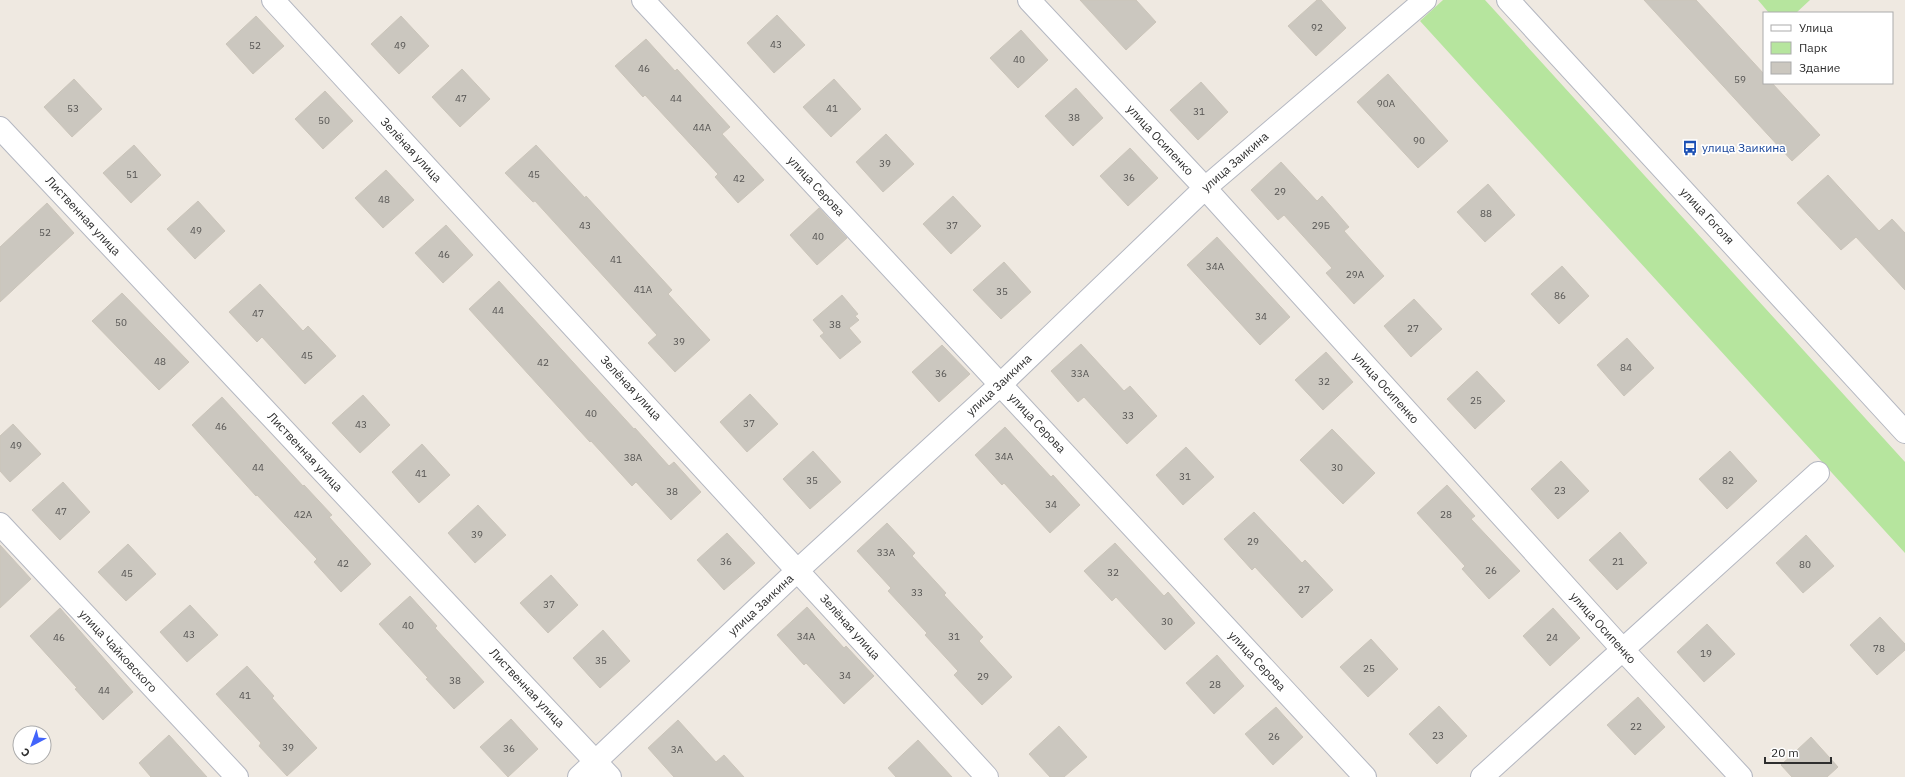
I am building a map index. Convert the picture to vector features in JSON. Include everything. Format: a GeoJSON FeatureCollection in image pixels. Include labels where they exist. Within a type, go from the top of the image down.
{"type":"FeatureCollection","features":[{"type":"Feature","properties":{"kind":"street","name":"Зелёная улица"},"geometry":{"type":"LineString","coordinates":[[273,0],[987,777]]}},
{"type":"Feature","properties":{"kind":"street","name":"улица Серова"},"geometry":{"type":"LineString","coordinates":[[643,0],[1365,777]]}},
{"type":"Feature","properties":{"kind":"street","name":"улица Осипенко"},"geometry":{"type":"LineString","coordinates":[[1029,0],[1205,188],[1624,651],[1741,777]]}},
{"type":"Feature","properties":{"kind":"street","name":"улица Заикина"},"geometry":{"type":"LineString","coordinates":[[579,777],[603,769],[798,570],[1001,384],[1205,188],[1425,0]]}},
{"type":"Feature","properties":{"kind":"street","name":"улица Гоголя"},"geometry":{"type":"LineString","coordinates":[[1508,0],[1905,432]]}},
{"type":"Feature","properties":{"kind":"street","name":"Лиственная улица"},"geometry":{"type":"LineString","coordinates":[[0,128],[603,769]]}},
{"type":"Feature","properties":{"kind":"street"},"geometry":{"type":"LineString","coordinates":[[1482,777],[1624,651],[1818,473]]}},
{"type":"Feature","properties":{"kind":"street","name":"улица Чайковского"},"geometry":{"type":"LineString","coordinates":[[0,524],[237,777]]}},
{"type":"Feature","properties":{"kind":"green space"},"geometry":{"type":"Polygon","coordinates":[[[1443,0],[1485,0],[1905,462],[1905,553],[1420,21],[1443,0]]]}},
{"type":"Feature","properties":{"kind":"green space"},"geometry":{"type":"Polygon","coordinates":[[[1758,0],[1810,0],[1797,12],[1768,12],[1758,0]]]}},
{"type":"Feature","properties":{"kind":"building"},"geometry":{"type":"Polygon","coordinates":[[[1080,0],[1136,0],[1156,22],[1126,50],[1080,0]]]}},
{"type":"Feature","properties":{"kind":"building"},"geometry":{"type":"Polygon","coordinates":[[[1317,0],[1321,0],[1346,28],[1316,56],[1288,26],[1317,0]]]}},
{"type":"Feature","properties":{"kind":"building"},"geometry":{"type":"Polygon","coordinates":[[[1644,0],[1696,0],[1763,73],[1763,84],[1773,84],[1820,135],[1792,161],[1644,0]]]}},
{"type":"Feature","properties":{"kind":"building"},"geometry":{"type":"Polygon","coordinates":[[[777,15],[805,45],[774,73],[747,43],[777,15]]]}},
{"type":"Feature","properties":{"kind":"building"},"geometry":{"type":"Polygon","coordinates":[[[256,16],[284,46],[253,74],[226,44],[256,16]]]}},
{"type":"Feature","properties":{"kind":"building"},"geometry":{"type":"Polygon","coordinates":[[[401,16],[429,46],[399,74],[371,44],[401,16]]]}},
{"type":"Feature","properties":{"kind":"building"},"geometry":{"type":"Polygon","coordinates":[[[1021,30],[1048,60],[1018,88],[990,58],[1021,30]]]}},
{"type":"Feature","properties":{"kind":"building"},"geometry":{"type":"Polygon","coordinates":[[[646,39],[675,71],[677,69],[730,127],[722,134],[764,180],[738,203],[715,177],[718,174],[645,95],[643,97],[615,66],[646,39]]]}},
{"type":"Feature","properties":{"kind":"building"},"geometry":{"type":"Polygon","coordinates":[[[462,69],[490,99],[460,127],[432,97],[462,69]]]}},
{"type":"Feature","properties":{"kind":"building"},"geometry":{"type":"Polygon","coordinates":[[[1388,74],[1448,141],[1418,168],[1357,102],[1388,74]]]}},
{"type":"Feature","properties":{"kind":"building"},"geometry":{"type":"Polygon","coordinates":[[[74,79],[102,109],[72,137],[44,107],[74,79]]]}},
{"type":"Feature","properties":{"kind":"building"},"geometry":{"type":"Polygon","coordinates":[[[834,79],[861,109],[831,137],[803,107],[834,79]]]}},
{"type":"Feature","properties":{"kind":"building"},"geometry":{"type":"Polygon","coordinates":[[[1201,82],[1228,112],[1198,140],[1170,110],[1201,82]]]}},
{"type":"Feature","properties":{"kind":"building"},"geometry":{"type":"Polygon","coordinates":[[[1076,88],[1103,118],[1073,146],[1045,116],[1076,88]]]}},
{"type":"Feature","properties":{"kind":"building"},"geometry":{"type":"Polygon","coordinates":[[[325,91],[353,121],[323,149],[295,119],[325,91]]]}},
{"type":"Feature","properties":{"kind":"building"},"geometry":{"type":"Polygon","coordinates":[[[886,134],[914,164],[883,192],[856,162],[886,134]]]}},
{"type":"Feature","properties":{"kind":"building"},"geometry":{"type":"Polygon","coordinates":[[[134,145],[161,175],[131,203],[103,173],[134,145]]]}},
{"type":"Feature","properties":{"kind":"building"},"geometry":{"type":"Polygon","coordinates":[[[536,145],[585,198],[586,196],[672,290],[668,294],[710,340],[675,372],[648,343],[657,335],[535,201],[533,202],[505,173],[536,145]]]}},
{"type":"Feature","properties":{"kind":"building"},"geometry":{"type":"Polygon","coordinates":[[[1130,148],[1158,178],[1128,206],[1100,176],[1130,148]]]}},
{"type":"Feature","properties":{"kind":"building"},"geometry":{"type":"Polygon","coordinates":[[[1281,162],[1317,201],[1322,196],[1349,227],[1344,231],[1384,276],[1354,304],[1326,273],[1332,268],[1284,215],[1278,220],[1251,190],[1281,162]]]}},
{"type":"Feature","properties":{"kind":"building"},"geometry":{"type":"Polygon","coordinates":[[[386,170],[414,200],[383,228],[355,198],[386,170]]]}},
{"type":"Feature","properties":{"kind":"building"},"geometry":{"type":"Polygon","coordinates":[[[1828,175],[1879,231],[1892,219],[1905,233],[1905,290],[1856,237],[1841,250],[1797,203],[1828,175]]]}},
{"type":"Feature","properties":{"kind":"building"},"geometry":{"type":"Polygon","coordinates":[[[1488,184],[1515,215],[1485,242],[1457,212],[1488,184]]]}},
{"type":"Feature","properties":{"kind":"building"},"geometry":{"type":"Polygon","coordinates":[[[953,196],[981,226],[951,254],[923,224],[953,196]]]}},
{"type":"Feature","properties":{"kind":"building"},"geometry":{"type":"Polygon","coordinates":[[[198,201],[225,231],[195,259],[167,229],[198,201]]]}},
{"type":"Feature","properties":{"kind":"building"},"geometry":{"type":"Polygon","coordinates":[[[47,203],[74,233],[0,302],[0,247],[47,203]]]}},
{"type":"Feature","properties":{"kind":"building"},"geometry":{"type":"Polygon","coordinates":[[[819,208],[847,238],[817,265],[790,235],[819,208]]]}},
{"type":"Feature","properties":{"kind":"building"},"geometry":{"type":"Polygon","coordinates":[[[446,225],[473,255],[443,283],[415,253],[446,225]]]}},
{"type":"Feature","properties":{"kind":"building"},"geometry":{"type":"Polygon","coordinates":[[[1217,237],[1290,317],[1260,345],[1187,265],[1217,237]]]}},
{"type":"Feature","properties":{"kind":"building"},"geometry":{"type":"Polygon","coordinates":[[[1004,262],[1031,292],[1001,319],[973,290],[1004,262]]]}},
{"type":"Feature","properties":{"kind":"building"},"geometry":{"type":"Polygon","coordinates":[[[1562,266],[1589,296],[1559,324],[1531,294],[1562,266]]]}},
{"type":"Feature","properties":{"kind":"building"},"geometry":{"type":"Polygon","coordinates":[[[499,281],[669,466],[674,462],[701,492],[671,520],[636,482],[632,486],[469,309],[499,281]]]}},
{"type":"Feature","properties":{"kind":"building"},"geometry":{"type":"Polygon","coordinates":[[[260,284],[303,331],[308,326],[336,356],[305,384],[262,337],[257,342],[229,312],[260,284]]]}},
{"type":"Feature","properties":{"kind":"building"},"geometry":{"type":"Polygon","coordinates":[[[122,293],[189,362],[159,390],[92,321],[122,293]]]}},
{"type":"Feature","properties":{"kind":"building"},"geometry":{"type":"Polygon","coordinates":[[[842,295],[858,314],[855,316],[859,320],[849,328],[861,342],[840,359],[820,336],[824,333],[813,320],[842,295]]]}},
{"type":"Feature","properties":{"kind":"building"},"geometry":{"type":"Polygon","coordinates":[[[1414,299],[1442,329],[1411,357],[1384,326],[1414,299]]]}},
{"type":"Feature","properties":{"kind":"building"},"geometry":{"type":"Polygon","coordinates":[[[1627,338],[1654,368],[1624,396],[1597,365],[1627,338]]]}},
{"type":"Feature","properties":{"kind":"building"},"geometry":{"type":"Polygon","coordinates":[[[1081,344],[1124,391],[1130,386],[1157,416],[1127,444],[1084,397],[1078,402],[1051,371],[1081,344]]]}},
{"type":"Feature","properties":{"kind":"building"},"geometry":{"type":"Polygon","coordinates":[[[942,345],[970,374],[939,402],[912,372],[942,345]]]}},
{"type":"Feature","properties":{"kind":"building"},"geometry":{"type":"Polygon","coordinates":[[[1326,352],[1353,382],[1323,410],[1295,380],[1326,352]]]}},
{"type":"Feature","properties":{"kind":"building"},"geometry":{"type":"Polygon","coordinates":[[[1477,371],[1505,401],[1475,429],[1447,399],[1477,371]]]}},
{"type":"Feature","properties":{"kind":"building"},"geometry":{"type":"Polygon","coordinates":[[[750,394],[778,424],[747,452],[720,422],[750,394]]]}},
{"type":"Feature","properties":{"kind":"building"},"geometry":{"type":"Polygon","coordinates":[[[363,395],[390,425],[360,453],[332,423],[363,395]]]}},
{"type":"Feature","properties":{"kind":"building"},"geometry":{"type":"Polygon","coordinates":[[[222,397],[303,486],[304,485],[332,515],[329,517],[371,564],[341,592],[314,562],[317,559],[257,495],[256,496],[192,425],[222,397]]]}},
{"type":"Feature","properties":{"kind":"building"},"geometry":{"type":"Polygon","coordinates":[[[13,424],[41,454],[10,482],[0,471],[0,436],[13,424]]]}},
{"type":"Feature","properties":{"kind":"building"},"geometry":{"type":"Polygon","coordinates":[[[1005,427],[1051,477],[1053,475],[1080,505],[1050,533],[1004,483],[1002,485],[975,455],[1005,427]]]}},
{"type":"Feature","properties":{"kind":"building"},"geometry":{"type":"Polygon","coordinates":[[[1332,429],[1375,473],[1343,504],[1300,460],[1332,429]]]}},
{"type":"Feature","properties":{"kind":"building"},"geometry":{"type":"Polygon","coordinates":[[[422,444],[450,475],[419,503],[392,472],[422,444]]]}},
{"type":"Feature","properties":{"kind":"building"},"geometry":{"type":"Polygon","coordinates":[[[1186,447],[1214,477],[1183,505],[1156,475],[1186,447]]]}},
{"type":"Feature","properties":{"kind":"building"},"geometry":{"type":"Polygon","coordinates":[[[813,451],[841,482],[810,509],[783,479],[813,451]]]}},
{"type":"Feature","properties":{"kind":"building"},"geometry":{"type":"Polygon","coordinates":[[[1730,451],[1757,481],[1727,509],[1699,479],[1730,451]]]}},
{"type":"Feature","properties":{"kind":"building"},"geometry":{"type":"Polygon","coordinates":[[[1561,461],[1589,491],[1558,519],[1531,489],[1561,461]]]}},
{"type":"Feature","properties":{"kind":"building"},"geometry":{"type":"Polygon","coordinates":[[[63,482],[90,512],[60,540],[32,510],[63,482]]]}},
{"type":"Feature","properties":{"kind":"building"},"geometry":{"type":"Polygon","coordinates":[[[1447,485],[1475,516],[1471,519],[1520,571],[1489,599],[1462,569],[1465,566],[1417,513],[1447,485]]]}},
{"type":"Feature","properties":{"kind":"building"},"geometry":{"type":"Polygon","coordinates":[[[478,505],[506,535],[475,563],[448,533],[478,505]]]}},
{"type":"Feature","properties":{"kind":"building"},"geometry":{"type":"Polygon","coordinates":[[[1254,512],[1302,563],[1305,560],[1333,590],[1302,618],[1255,567],[1252,570],[1224,539],[1254,512]]]}},
{"type":"Feature","properties":{"kind":"building"},"geometry":{"type":"Polygon","coordinates":[[[887,523],[915,553],[912,556],[946,593],[944,595],[983,637],[979,641],[1012,677],[982,705],[954,675],[958,671],[925,635],[927,633],[888,591],[891,588],[857,551],[887,523]]]}},
{"type":"Feature","properties":{"kind":"building"},"geometry":{"type":"Polygon","coordinates":[[[1620,532],[1647,563],[1617,590],[1589,560],[1620,532]]]}},
{"type":"Feature","properties":{"kind":"building"},"geometry":{"type":"Polygon","coordinates":[[[727,533],[755,563],[724,590],[697,560],[727,533]]]}},
{"type":"Feature","properties":{"kind":"building"},"geometry":{"type":"Polygon","coordinates":[[[1806,535],[1834,566],[1803,593],[1776,563],[1806,535]]]}},
{"type":"Feature","properties":{"kind":"building"},"geometry":{"type":"Polygon","coordinates":[[[1115,543],[1164,596],[1168,592],[1195,623],[1165,650],[1116,597],[1112,601],[1084,571],[1115,543]]]}},
{"type":"Feature","properties":{"kind":"building"},"geometry":{"type":"Polygon","coordinates":[[[128,544],[156,574],[126,601],[98,572],[128,544]]]}},
{"type":"Feature","properties":{"kind":"building"},"geometry":{"type":"Polygon","coordinates":[[[0,545],[31,579],[0,608],[0,545]]]}},
{"type":"Feature","properties":{"kind":"building"},"geometry":{"type":"Polygon","coordinates":[[[551,575],[578,605],[548,633],[520,603],[551,575]]]}},
{"type":"Feature","properties":{"kind":"building"},"geometry":{"type":"Polygon","coordinates":[[[410,596],[437,626],[435,628],[484,682],[454,709],[379,624],[410,596]]]}},
{"type":"Feature","properties":{"kind":"building"},"geometry":{"type":"Polygon","coordinates":[[[190,605],[218,635],[187,662],[160,632],[190,605]]]}},
{"type":"Feature","properties":{"kind":"building"},"geometry":{"type":"Polygon","coordinates":[[[807,607],[844,648],[846,646],[874,676],[844,704],[806,663],[804,665],[777,635],[807,607]]]}},
{"type":"Feature","properties":{"kind":"building"},"geometry":{"type":"Polygon","coordinates":[[[60,608],[133,692],[103,720],[75,689],[77,688],[30,636],[60,608]]]}},
{"type":"Feature","properties":{"kind":"building"},"geometry":{"type":"Polygon","coordinates":[[[1553,608],[1580,638],[1550,666],[1523,636],[1553,608]]]}},
{"type":"Feature","properties":{"kind":"building"},"geometry":{"type":"Polygon","coordinates":[[[1880,617],[1905,644],[1905,650],[1877,675],[1850,645],[1880,617]]]}},
{"type":"Feature","properties":{"kind":"building"},"geometry":{"type":"Polygon","coordinates":[[[1707,624],[1735,654],[1704,682],[1677,652],[1707,624]]]}},
{"type":"Feature","properties":{"kind":"building"},"geometry":{"type":"Polygon","coordinates":[[[603,630],[630,661],[600,688],[573,658],[603,630]]]}},
{"type":"Feature","properties":{"kind":"building"},"geometry":{"type":"Polygon","coordinates":[[[1371,639],[1398,669],[1368,697],[1340,667],[1371,639]]]}},
{"type":"Feature","properties":{"kind":"building"},"geometry":{"type":"Polygon","coordinates":[[[1217,655],[1244,686],[1214,714],[1186,683],[1217,655]]]}},
{"type":"Feature","properties":{"kind":"building"},"geometry":{"type":"Polygon","coordinates":[[[247,666],[274,696],[272,698],[317,748],[287,776],[259,746],[261,743],[216,694],[247,666]]]}},
{"type":"Feature","properties":{"kind":"building"},"geometry":{"type":"Polygon","coordinates":[[[1638,697],[1665,727],[1635,755],[1607,725],[1638,697]]]}},
{"type":"Feature","properties":{"kind":"building"},"geometry":{"type":"Polygon","coordinates":[[[1439,706],[1467,736],[1437,764],[1409,734],[1439,706]]]}},
{"type":"Feature","properties":{"kind":"building"},"geometry":{"type":"Polygon","coordinates":[[[1276,707],[1303,737],[1273,765],[1245,734],[1276,707]]]}},
{"type":"Feature","properties":{"kind":"building"},"geometry":{"type":"Polygon","coordinates":[[[511,719],[538,749],[508,777],[480,747],[511,719]]]}},
{"type":"Feature","properties":{"kind":"building"},"geometry":{"type":"Polygon","coordinates":[[[678,720],[716,762],[724,755],[744,777],[674,777],[648,748],[678,720]]]}},
{"type":"Feature","properties":{"kind":"building"},"geometry":{"type":"Polygon","coordinates":[[[1059,726],[1087,757],[1064,777],[1050,777],[1029,754],[1059,726]]]}},
{"type":"Feature","properties":{"kind":"building"},"geometry":{"type":"Polygon","coordinates":[[[169,735],[207,777],[151,777],[139,763],[169,735]]]}},
{"type":"Feature","properties":{"kind":"building"},"geometry":{"type":"Polygon","coordinates":[[[1811,737],[1838,767],[1827,777],[1792,777],[1781,765],[1811,737]]]}},
{"type":"Feature","properties":{"kind":"building"},"geometry":{"type":"Polygon","coordinates":[[[918,740],[952,777],[896,777],[888,768],[918,740]]]}},
{"type":"Feature","properties":{"kind":"place","name":"улица Заикина"},"geometry":{"type":"Point","coordinates":[1690,148]}}]}
